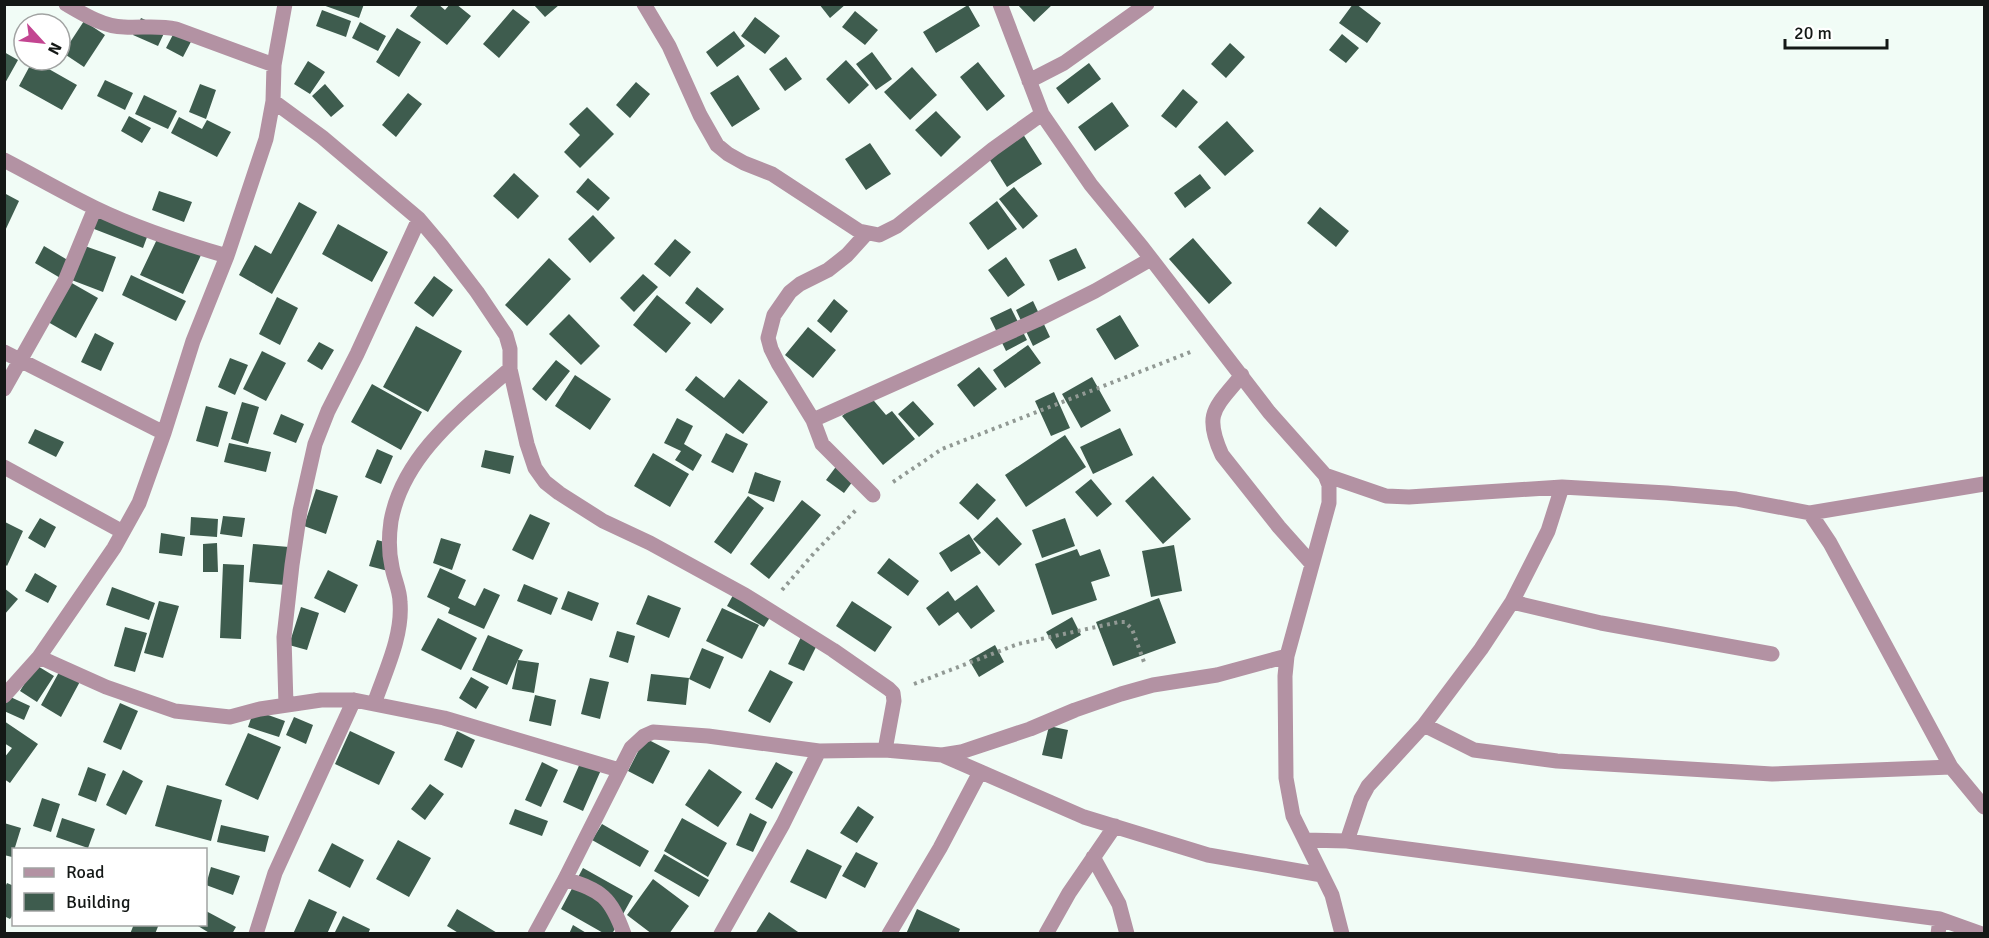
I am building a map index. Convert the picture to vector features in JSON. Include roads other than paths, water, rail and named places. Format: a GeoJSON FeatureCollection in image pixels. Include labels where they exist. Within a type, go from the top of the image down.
{"type":"FeatureCollection","features":[{"type":"Feature","properties":{"kind":"street"},"geometry":{"type":"LineString","coordinates":[[66,4],[101,22],[122,27],[160,26],[176,29],[274,65]]}},
{"type":"Feature","properties":{"kind":"street"},"geometry":{"type":"LineString","coordinates":[[4,696],[39,657],[84,594],[139,503],[193,341],[227,256],[266,139],[273,100],[274,65],[285,4]]}},
{"type":"Feature","properties":{"kind":"street"},"geometry":{"type":"LineString","coordinates":[[644,4],[669,46],[700,115],[717,145],[744,163],[772,174],[848,225],[866,234],[879,235],[897,226],[993,149],[1042,114]]}},
{"type":"Feature","properties":{"kind":"street"},"geometry":{"type":"LineString","coordinates":[[1000,4],[1042,114],[1091,185],[1269,412],[1325,475],[1329,485],[1329,502],[1287,656],[1286,778],[1293,816],[1332,895],[1342,933]]}},
{"type":"Feature","properties":{"kind":"street"},"geometry":{"type":"LineString","coordinates":[[1029,81],[1064,63],[1147,4]]}},
{"type":"Feature","properties":{"kind":"street"},"geometry":{"type":"LineString","coordinates":[[273,100],[322,137],[419,219],[500,325],[510,349],[510,369],[530,452],[535,468],[545,482],[603,521],[650,543],[767,608],[833,650],[893,693],[894,701],[885,750]]}},
{"type":"Feature","properties":{"kind":"street"},"geometry":{"type":"LineString","coordinates":[[4,160],[95,208],[171,239],[227,256]]}},
{"type":"Feature","properties":{"kind":"street"},"geometry":{"type":"LineString","coordinates":[[4,389],[65,281],[95,208]]}},
{"type":"Feature","properties":{"kind":"street"},"geometry":{"type":"LineString","coordinates":[[286,705],[284,637],[292,565],[300,511],[315,444],[328,411],[419,219]]}},
{"type":"Feature","properties":{"kind":"street"},"geometry":{"type":"LineString","coordinates":[[866,234],[847,255],[828,270],[800,284],[790,292],[774,315],[768,338],[771,350],[813,420],[822,444],[873,495]]}},
{"type":"Feature","properties":{"kind":"street"},"geometry":{"type":"LineString","coordinates":[[813,420],[1037,320],[1095,291],[1150,259]]}},
{"type":"Feature","properties":{"kind":"street"},"geometry":{"type":"LineString","coordinates":[[4,352],[164,433]]}},
{"type":"Feature","properties":{"kind":"street"},"geometry":{"type":"LineString","coordinates":[[374,704],[401,615],[400,600],[391,565],[391,523],[401,487],[426,450],[445,428],[510,369]]}},
{"type":"Feature","properties":{"kind":"street"},"geometry":{"type":"LineString","coordinates":[[1242,375],[1214,413],[1212,429],[1216,442],[1222,455],[1279,527],[1312,564]]}},
{"type":"Feature","properties":{"kind":"street"},"geometry":{"type":"LineString","coordinates":[[4,467],[123,532]]}},
{"type":"Feature","properties":{"kind":"street"},"geometry":{"type":"LineString","coordinates":[[1325,475],[1386,496],[1409,497],[1562,487],[1724,498],[1810,513],[1984,484]]}},
{"type":"Feature","properties":{"kind":"street"},"geometry":{"type":"LineString","coordinates":[[1347,841],[1361,799],[1368,786],[1424,725],[1466,670],[1512,602],[1548,531],[1562,487]]}},
{"type":"Feature","properties":{"kind":"street"},"geometry":{"type":"LineString","coordinates":[[1810,513],[1830,543],[1951,767],[1984,807]]}},
{"type":"Feature","properties":{"kind":"street"},"geometry":{"type":"LineString","coordinates":[[1512,602],[1601,623],[1772,654]]}},
{"type":"Feature","properties":{"kind":"street"},"geometry":{"type":"LineString","coordinates":[[535,933],[620,770],[638,741],[653,732],[708,736],[819,751],[885,750],[942,755],[961,752],[1030,729],[1075,710],[1153,685],[1217,675],[1287,656]]}},
{"type":"Feature","properties":{"kind":"street"},"geometry":{"type":"LineString","coordinates":[[39,657],[106,687],[175,711],[230,717],[321,700],[354,700],[444,718],[620,770]]}},
{"type":"Feature","properties":{"kind":"street"},"geometry":{"type":"LineString","coordinates":[[256,933],[275,873],[354,700]]}},
{"type":"Feature","properties":{"kind":"street"},"geometry":{"type":"LineString","coordinates":[[1424,725],[1474,750],[1557,761],[1772,774],[1951,767]]}},
{"type":"Feature","properties":{"kind":"street"},"geometry":{"type":"LineString","coordinates":[[721,933],[783,824],[819,751]]}},
{"type":"Feature","properties":{"kind":"street"},"geometry":{"type":"LineString","coordinates":[[942,755],[1084,817],[1208,855],[1322,875]]}},
{"type":"Feature","properties":{"kind":"street"},"geometry":{"type":"LineString","coordinates":[[889,933],[940,848],[980,772]]}},
{"type":"Feature","properties":{"kind":"street"},"geometry":{"type":"LineString","coordinates":[[1046,933],[1069,893],[1115,826]]}},
{"type":"Feature","properties":{"kind":"street"},"geometry":{"type":"LineString","coordinates":[[1305,840],[1347,841],[1982,933]]}},
{"type":"Feature","properties":{"kind":"street"},"geometry":{"type":"LineString","coordinates":[[1093,857],[1119,904],[1127,933]]}},
{"type":"Feature","properties":{"kind":"street"},"geometry":{"type":"LineString","coordinates":[[565,879],[592,888],[604,896],[617,914],[624,933]]}}]}
